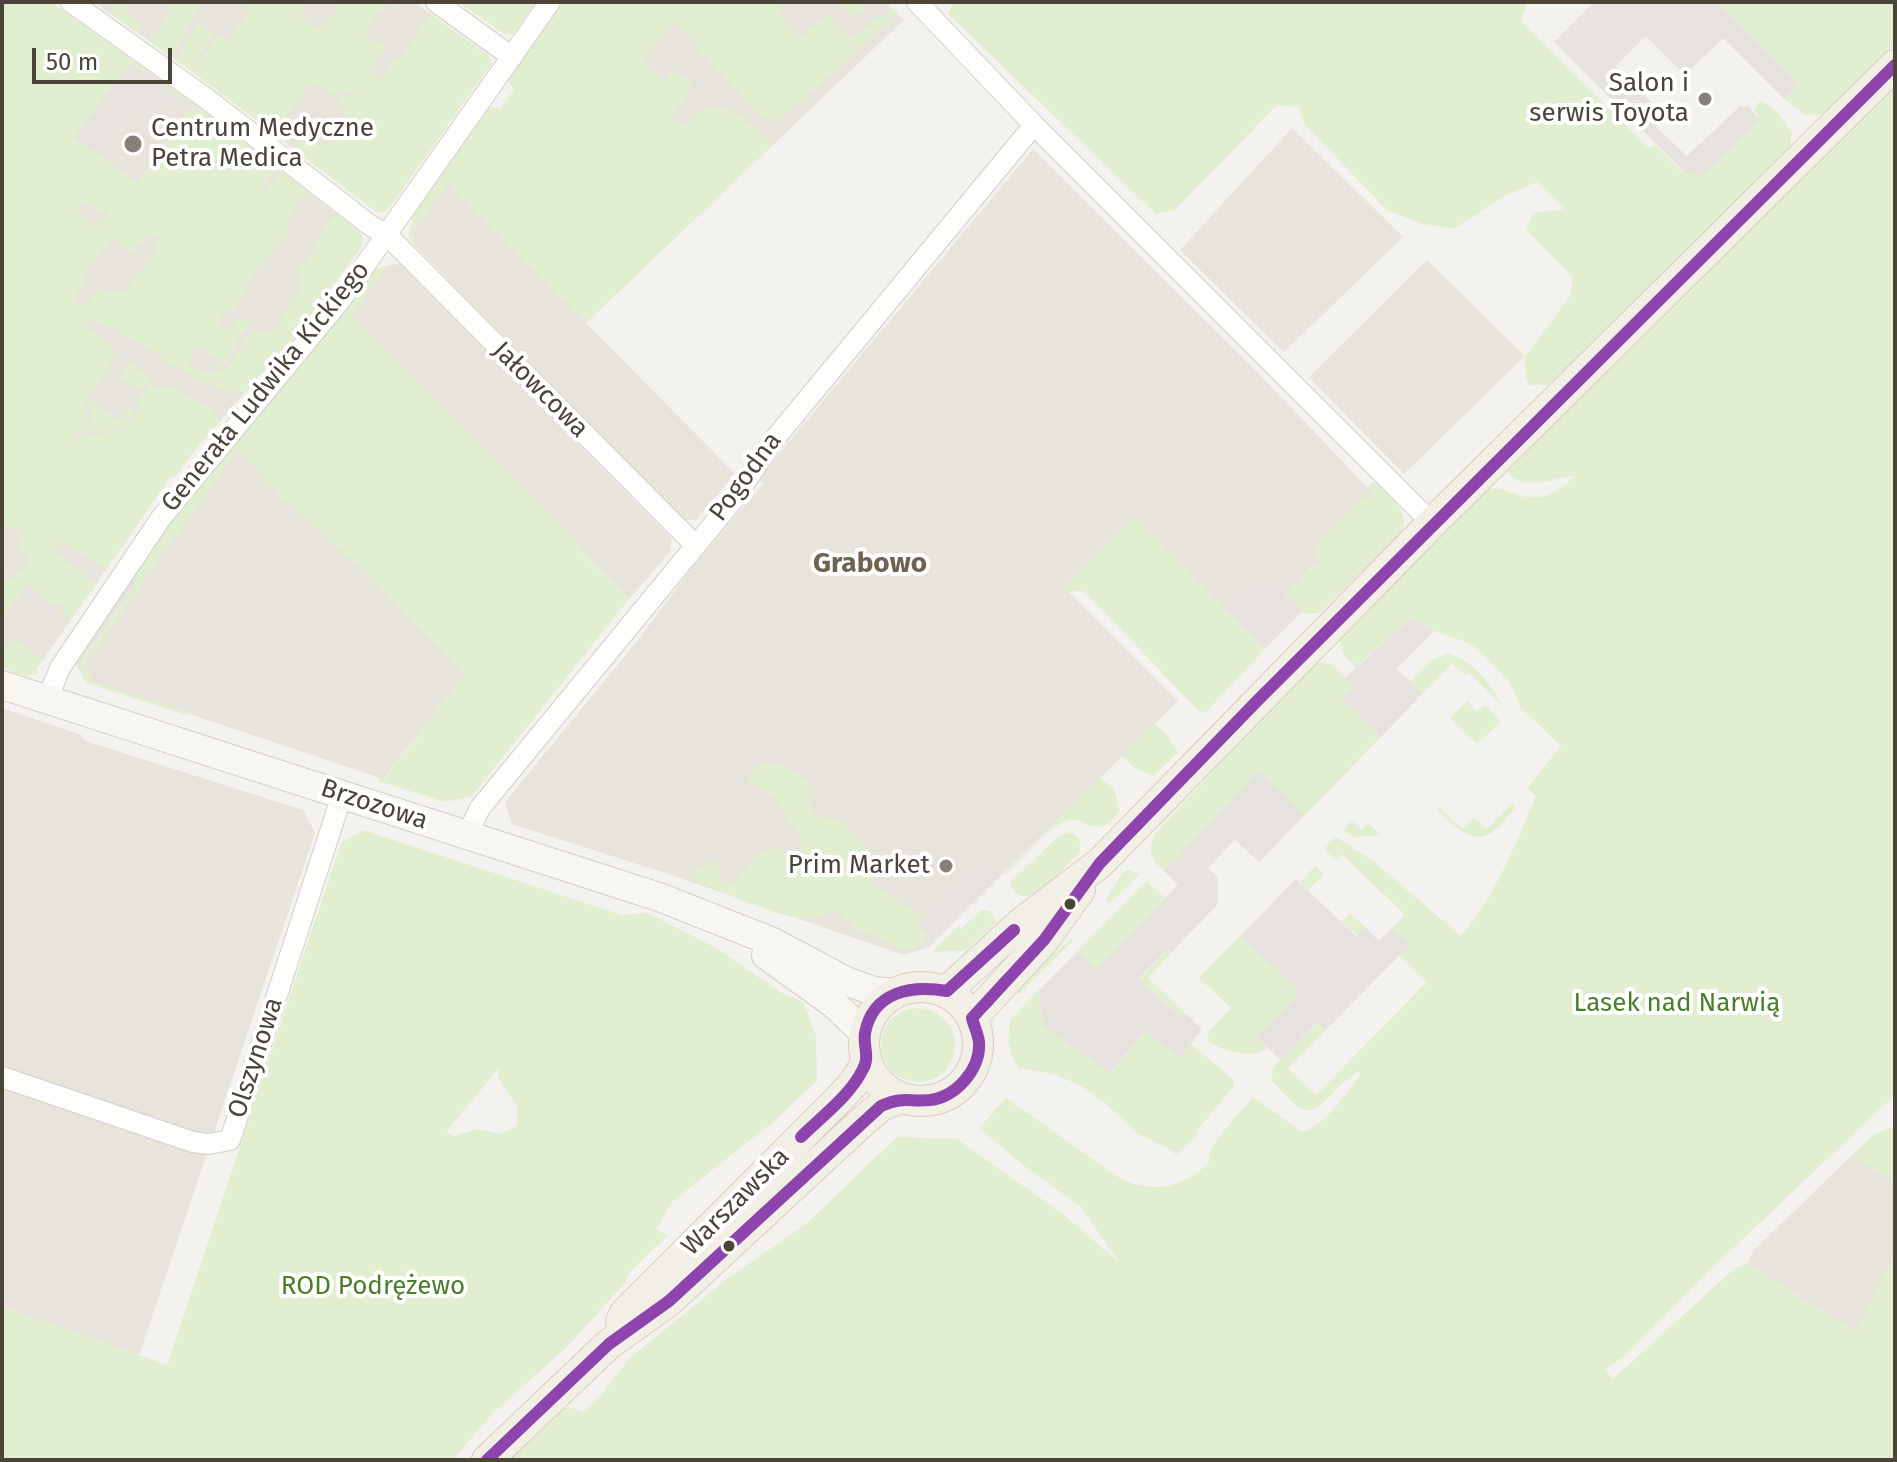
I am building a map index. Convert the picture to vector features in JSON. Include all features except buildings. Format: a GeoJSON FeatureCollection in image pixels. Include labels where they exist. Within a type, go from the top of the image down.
{"type":"FeatureCollection","features":[{"type":"Feature","properties":{"kind":"main road"},"geometry":{"type":"LineString","coordinates":[[972,1018],[1044,940],[1100,863],[1432,523],[1895,65]]}},
{"type":"Feature","properties":{"kind":"main road","name":"Brzozowa"},"geometry":{"type":"LineString","coordinates":[[2,685],[674,902],[773,942],[848,982],[874,991],[895,993]]}},
{"type":"Feature","properties":{"kind":"main road"},"geometry":{"type":"LineString","coordinates":[[947,991],[1021,923],[1100,863]]}},
{"type":"Feature","properties":{"kind":"main road","name":"Brzozowa"},"geometry":{"type":"LineString","coordinates":[[743,932],[764,953],[834,1004],[866,1048]]}},
{"type":"Feature","properties":{"kind":"main road"},"geometry":{"type":"LineString","coordinates":[[918,987],[947,991],[961,1002],[972,1018],[979,1043],[975,1064],[968,1078],[951,1093],[937,1099],[918,1101],[901,1098],[882,1085],[866,1048],[877,1008],[895,993],[918,987]]}},
{"type":"Feature","properties":{"kind":"main road","name":"Warszawska"},"geometry":{"type":"LineString","coordinates":[[609,1344],[625,1313],[853,1084],[866,1048]]}},
{"type":"Feature","properties":{"kind":"main road","name":"Warszawska"},"geometry":{"type":"LineString","coordinates":[[487,1460],[609,1344],[669,1301],[881,1106],[901,1098]]}},
{"type":"Feature","properties":{"kind":"street","name":"Jałowcowa"},"geometry":{"type":"LineString","coordinates":[[71,2],[207,99],[371,226],[386,234],[695,545]]}},
{"type":"Feature","properties":{"kind":"street"},"geometry":{"type":"LineString","coordinates":[[436,2],[512,57]]}},
{"type":"Feature","properties":{"kind":"street","name":"Generała Ludwika Kickiego"},"geometry":{"type":"LineString","coordinates":[[47,700],[60,668],[159,520],[339,302],[550,2]]}},
{"type":"Feature","properties":{"kind":"street"},"geometry":{"type":"LineString","coordinates":[[926,6],[1034,125],[1432,523]]}},
{"type":"Feature","properties":{"kind":"street","name":"Pogodna"},"geometry":{"type":"LineString","coordinates":[[467,835],[480,808],[734,499],[772,442],[809,395],[1034,125]]}},
{"type":"Feature","properties":{"kind":"street","name":"Olszynowa"},"geometry":{"type":"LineString","coordinates":[[2,1077],[193,1142],[209,1144],[230,1140],[342,795]]}},
{"type":"Feature","properties":{"kind":"shaded area"},"geometry":{"type":"Polygon","coordinates":[[[2,2],[51,2],[195,104],[361,233],[363,244],[308,321],[170,478],[35,671],[2,661],[2,2]]]}},
{"type":"Feature","properties":{"kind":"shaded area"},"geometry":{"type":"Polygon","coordinates":[[[94,2],[414,2],[432,15],[321,170],[210,84],[94,2]]]}},
{"type":"Feature","properties":{"kind":"shaded area"},"geometry":{"type":"Polygon","coordinates":[[[577,2],[886,2],[904,20],[586,323],[735,474],[696,520],[684,520],[414,245],[413,232],[577,2]]]}},
{"type":"Feature","properties":{"kind":"shaded area"},"geometry":{"type":"Polygon","coordinates":[[[1594,2],[1717,2],[1799,84],[1784,99],[1723,38],[1685,75],[1646,36],[1616,66],[1666,117],[1656,127],[1687,156],[1741,105],[1743,108],[1747,105],[1760,120],[1700,178],[1695,173],[1686,174],[1554,42],[1594,2]]]}},
{"type":"Feature","properties":{"kind":"shaded area"},"geometry":{"type":"Polygon","coordinates":[[[131,64],[181,98],[173,111],[159,102],[148,116],[135,108],[100,155],[75,138],[131,64]]]}},
{"type":"Feature","properties":{"kind":"shaded area"},"geometry":{"type":"Polygon","coordinates":[[[1292,128],[1403,237],[1284,352],[1180,250],[1292,128]]]}},
{"type":"Feature","properties":{"kind":"shaded area"},"geometry":{"type":"Polygon","coordinates":[[[1033,149],[1262,377],[1379,500],[1248,632],[1134,517],[1064,587],[1178,701],[929,947],[904,955],[512,824],[505,802],[763,484],[758,479],[1033,149]]]}},
{"type":"Feature","properties":{"kind":"shaded area"},"geometry":{"type":"Polygon","coordinates":[[[1427,260],[1525,356],[1404,474],[1309,377],[1427,260]]]}},
{"type":"Feature","properties":{"kind":"shaded area"},"geometry":{"type":"Polygon","coordinates":[[[400,264],[671,538],[671,551],[629,599],[350,316],[389,265],[400,264]]]}},
{"type":"Feature","properties":{"kind":"shaded area"},"geometry":{"type":"Polygon","coordinates":[[[241,443],[466,674],[383,779],[91,681],[85,664],[241,443]]]}},
{"type":"Feature","properties":{"kind":"shaded area"},"geometry":{"type":"Polygon","coordinates":[[[134,572],[135,585],[83,658],[73,661],[134,572]]]}},
{"type":"Feature","properties":{"kind":"shaded area"},"geometry":{"type":"Polygon","coordinates":[[[1264,573],[1303,611],[1265,649],[1224,608],[1264,573]]]}},
{"type":"Feature","properties":{"kind":"shaded area"},"geometry":{"type":"Polygon","coordinates":[[[1411,618],[1434,631],[1397,669],[1423,693],[1381,737],[1341,699],[1353,686],[1345,678],[1411,618]]]}},
{"type":"Feature","properties":{"kind":"shaded area"},"geometry":{"type":"Polygon","coordinates":[[[2,708],[82,735],[81,738],[92,743],[303,810],[315,833],[139,1355],[2,1307],[2,708]]]}},
{"type":"Feature","properties":{"kind":"shaded area"},"geometry":{"type":"Polygon","coordinates":[[[1259,771],[1305,815],[1259,862],[1235,840],[1208,868],[1218,878],[1218,904],[1171,953],[1167,949],[1140,980],[1181,1018],[1186,1014],[1202,1029],[1180,1058],[1145,1031],[1110,1073],[1043,1026],[1039,990],[1078,951],[1097,969],[1178,885],[1164,871],[1259,771]]]}},
{"type":"Feature","properties":{"kind":"shaded area"},"geometry":{"type":"Polygon","coordinates":[[[984,857],[1000,873],[932,941],[917,924],[984,857]]]}},
{"type":"Feature","properties":{"kind":"shaded area"},"geometry":{"type":"Polygon","coordinates":[[[1296,879],[1356,936],[1366,928],[1379,941],[1392,928],[1410,945],[1326,1030],[1317,1022],[1281,1060],[1257,1038],[1296,998],[1296,988],[1240,936],[1296,879]]]}},
{"type":"Feature","properties":{"kind":"shaded area"},"geometry":{"type":"Polygon","coordinates":[[[1853,1154],[1895,1183],[1895,1253],[1857,1333],[1747,1264],[1753,1251],[1853,1154]]]}},
{"type":"Feature","properties":{"kind":"green space"},"geometry":{"type":"Polygon","coordinates":[[[10,2],[50,2],[149,72],[146,74],[130,64],[75,137],[137,182],[194,105],[165,87],[167,84],[278,169],[261,187],[266,192],[281,171],[307,191],[287,219],[290,231],[287,236],[252,276],[233,311],[224,311],[220,324],[225,329],[232,329],[241,317],[252,324],[239,338],[230,359],[219,366],[220,360],[198,347],[188,364],[210,375],[234,361],[251,334],[259,330],[272,333],[301,291],[298,278],[301,267],[315,249],[323,228],[337,215],[361,233],[363,244],[308,321],[245,392],[232,394],[210,381],[207,385],[117,330],[89,319],[86,327],[114,347],[111,352],[116,355],[86,401],[89,422],[65,448],[80,437],[124,430],[140,408],[136,405],[150,383],[162,389],[166,384],[211,409],[219,419],[174,478],[170,478],[106,569],[61,541],[53,552],[97,583],[71,619],[61,613],[62,606],[57,604],[53,607],[27,584],[2,619],[2,568],[7,570],[5,578],[12,580],[15,572],[23,575],[30,553],[18,549],[22,532],[7,527],[2,543],[2,14],[10,2]],[[84,201],[77,212],[97,229],[108,213],[102,209],[99,212],[84,201]],[[153,235],[149,240],[145,238],[140,246],[137,244],[132,253],[111,238],[81,278],[85,281],[74,299],[86,306],[100,287],[110,294],[113,289],[122,295],[159,248],[155,245],[158,239],[153,235]]]}},
{"type":"Feature","properties":{"kind":"green space"},"geometry":{"type":"Polygon","coordinates":[[[113,2],[128,2],[123,10],[142,24],[137,32],[111,14],[115,9],[111,5],[113,2]]]}},
{"type":"Feature","properties":{"kind":"green space"},"geometry":{"type":"Polygon","coordinates":[[[172,2],[202,2],[171,57],[149,41],[170,11],[168,8],[172,2]]]}},
{"type":"Feature","properties":{"kind":"green space"},"geometry":{"type":"Polygon","coordinates":[[[241,2],[297,2],[305,8],[300,16],[320,30],[343,2],[405,2],[400,9],[391,4],[376,12],[365,35],[387,47],[368,71],[380,80],[396,59],[399,61],[432,15],[487,54],[492,63],[392,204],[384,212],[376,212],[295,150],[305,131],[326,146],[348,115],[338,103],[340,97],[361,94],[361,91],[339,95],[312,83],[290,110],[276,135],[191,71],[218,35],[229,41],[250,9],[241,2]]]}},
{"type":"Feature","properties":{"kind":"green space"},"geometry":{"type":"Polygon","coordinates":[[[458,2],[536,2],[514,33],[506,35],[458,2]]]}},
{"type":"Feature","properties":{"kind":"green space"},"geometry":{"type":"Polygon","coordinates":[[[562,2],[783,2],[777,8],[785,17],[782,19],[800,38],[828,14],[849,38],[853,38],[892,8],[896,13],[777,123],[762,117],[701,53],[697,43],[675,23],[647,52],[643,61],[663,81],[672,72],[677,72],[682,78],[692,78],[685,100],[671,115],[684,127],[705,109],[727,110],[772,145],[586,323],[448,184],[413,231],[413,245],[408,235],[413,220],[410,217],[487,107],[501,108],[514,90],[507,79],[562,2]]]}},
{"type":"Feature","properties":{"kind":"green space"},"geometry":{"type":"Polygon","coordinates":[[[843,2],[872,2],[853,16],[843,2]]]}},
{"type":"Feature","properties":{"kind":"green space"},"geometry":{"type":"Polygon","coordinates":[[[953,2],[1528,2],[1521,21],[1649,148],[1654,144],[1683,173],[1695,172],[1700,178],[1760,120],[1754,110],[1759,102],[1773,109],[1792,132],[1790,150],[1603,335],[1547,385],[1529,385],[1525,357],[1570,296],[1573,279],[1526,227],[1534,213],[1564,209],[1537,182],[1505,195],[1455,229],[1424,224],[1388,211],[1304,124],[1299,107],[1277,105],[1175,210],[1156,214],[948,14],[953,2]]]}},
{"type":"Feature","properties":{"kind":"green space"},"geometry":{"type":"Polygon","coordinates":[[[1717,2],[1895,2],[1895,44],[1825,114],[1805,115],[1784,99],[1799,84],[1717,2]]]}},
{"type":"Feature","properties":{"kind":"green space"},"geometry":{"type":"Polygon","coordinates":[[[199,21],[215,33],[189,69],[176,60],[199,21]]]}},
{"type":"Feature","properties":{"kind":"green space","name":"Lasek nad Narwią"},"geometry":{"type":"Polygon","coordinates":[[[1895,87],[1895,1095],[1708,1272],[1627,1354],[1605,1370],[1613,1379],[1735,1268],[1747,1264],[1857,1333],[1895,1253],[1895,1460],[508,1460],[557,1411],[569,1407],[583,1412],[601,1395],[630,1358],[727,1279],[806,1224],[897,1137],[957,1139],[1063,1214],[1120,1263],[1080,1206],[979,1128],[1006,1098],[1121,1179],[1157,1187],[1179,1183],[1200,1171],[1209,1162],[1219,1138],[1253,1097],[1302,1132],[1327,1116],[1360,1076],[1360,1072],[1309,1111],[1296,1106],[1271,1080],[1274,1066],[1318,1022],[1326,1030],[1288,1069],[1316,1095],[1427,982],[1400,955],[1409,945],[1392,928],[1405,915],[1343,855],[1337,860],[1324,849],[1336,837],[1372,860],[1461,936],[1484,904],[1512,851],[1536,796],[1527,788],[1561,746],[1521,708],[1510,683],[1469,643],[1434,631],[1411,618],[1356,667],[1343,654],[1339,637],[1488,489],[1541,497],[1559,489],[1575,476],[1531,483],[1523,482],[1508,472],[1895,87]]]}},
{"type":"Feature","properties":{"kind":"green space"},"geometry":{"type":"Polygon","coordinates":[[[389,265],[351,316],[577,542],[582,552],[629,599],[472,796],[445,802],[378,781],[379,778],[384,779],[466,674],[366,572],[284,500],[240,452],[239,447],[85,664],[91,681],[179,709],[186,715],[87,683],[73,661],[83,658],[135,585],[134,572],[167,525],[374,266],[379,269],[389,265]]]}},
{"type":"Feature","properties":{"kind":"green space"},"geometry":{"type":"Polygon","coordinates":[[[128,363],[150,376],[139,390],[119,379],[128,363]]]}},
{"type":"Feature","properties":{"kind":"green space"},"geometry":{"type":"Polygon","coordinates":[[[89,400],[120,421],[128,409],[134,412],[122,429],[81,434],[93,423],[89,400]]]}},
{"type":"Feature","properties":{"kind":"green space"},"geometry":{"type":"Polygon","coordinates":[[[1374,482],[1401,510],[1402,532],[1319,613],[1305,614],[1286,594],[1318,562],[1317,544],[1363,498],[1374,496],[1367,487],[1374,482]]]}},
{"type":"Feature","properties":{"kind":"green space"},"geometry":{"type":"Polygon","coordinates":[[[1134,517],[1265,649],[1206,712],[1201,712],[1191,703],[1086,593],[1078,590],[1069,592],[1064,587],[1134,517]]]}},
{"type":"Feature","properties":{"kind":"green space"},"geometry":{"type":"Polygon","coordinates":[[[13,639],[43,659],[36,670],[40,672],[26,675],[2,668],[2,656],[13,639]]]}},
{"type":"Feature","properties":{"kind":"green space"},"geometry":{"type":"Polygon","coordinates":[[[1448,654],[1465,661],[1480,674],[1501,705],[1469,672],[1465,675],[1452,663],[1423,693],[1410,681],[1431,660],[1448,654]]]}},
{"type":"Feature","properties":{"kind":"green space"},"geometry":{"type":"Polygon","coordinates":[[[1312,664],[1332,665],[1353,686],[1341,699],[1381,737],[1305,815],[1259,772],[1164,871],[1151,855],[1155,834],[1312,664]]]}},
{"type":"Feature","properties":{"kind":"green space"},"geometry":{"type":"Polygon","coordinates":[[[1467,701],[1477,712],[1485,704],[1501,722],[1477,744],[1450,718],[1467,701]]]}},
{"type":"Feature","properties":{"kind":"green space"},"geometry":{"type":"Polygon","coordinates":[[[1155,724],[1178,752],[1154,776],[1134,768],[1122,756],[1155,724]]]}},
{"type":"Feature","properties":{"kind":"green space"},"geometry":{"type":"Polygon","coordinates":[[[758,764],[783,765],[809,782],[810,808],[814,814],[841,823],[871,853],[873,884],[923,917],[927,932],[924,942],[906,951],[853,927],[842,912],[812,919],[788,916],[697,880],[693,874],[712,861],[719,864],[726,884],[732,884],[748,869],[755,854],[776,847],[800,861],[804,859],[799,837],[784,812],[769,794],[748,781],[758,764]]]}},
{"type":"Feature","properties":{"kind":"green space"},"geometry":{"type":"Polygon","coordinates":[[[1100,778],[1114,788],[1120,811],[1106,825],[1091,826],[1075,820],[1061,823],[1003,876],[1100,778]]]}},
{"type":"Feature","properties":{"kind":"green space"},"geometry":{"type":"Polygon","coordinates":[[[1512,803],[1516,806],[1496,830],[1478,837],[1460,830],[1437,810],[1439,807],[1462,829],[1474,817],[1487,829],[1512,803]]]}},
{"type":"Feature","properties":{"kind":"green space"},"geometry":{"type":"Polygon","coordinates":[[[1352,821],[1361,830],[1368,823],[1381,835],[1353,837],[1343,830],[1352,821]]]}},
{"type":"Feature","properties":{"kind":"green space","name":"ROD Podrężewo"},"geometry":{"type":"Polygon","coordinates":[[[363,830],[622,915],[648,913],[716,948],[782,993],[803,1002],[816,1036],[817,1081],[773,1122],[672,1202],[656,1229],[668,1235],[631,1271],[624,1284],[566,1348],[493,1413],[453,1460],[2,1460],[2,1307],[167,1365],[341,843],[363,830]],[[499,1068],[446,1132],[455,1136],[478,1129],[499,1134],[517,1126],[517,1105],[498,1079],[499,1068]]]}},
{"type":"Feature","properties":{"kind":"green space"},"geometry":{"type":"Polygon","coordinates":[[[1067,832],[1078,838],[1080,851],[1045,886],[1025,896],[1016,893],[1010,883],[1056,838],[1067,832]]]}},
{"type":"Feature","properties":{"kind":"green space"},"geometry":{"type":"Polygon","coordinates":[[[1315,866],[1324,874],[1308,890],[1300,882],[1315,866]]]}},
{"type":"Feature","properties":{"kind":"green space"},"geometry":{"type":"Polygon","coordinates":[[[1128,870],[1140,874],[1109,902],[1106,899],[1123,872],[1128,870]]]}},
{"type":"Feature","properties":{"kind":"green space"},"geometry":{"type":"Polygon","coordinates":[[[1147,881],[1165,898],[1097,970],[1078,951],[1147,881]]]}},
{"type":"Feature","properties":{"kind":"green space"},"geometry":{"type":"Polygon","coordinates":[[[981,910],[990,911],[997,922],[966,950],[935,952],[958,927],[961,929],[981,910]]]}},
{"type":"Feature","properties":{"kind":"green space"},"geometry":{"type":"Polygon","coordinates":[[[1350,913],[1366,928],[1359,936],[1342,922],[1350,913]]]}},
{"type":"Feature","properties":{"kind":"green space"},"geometry":{"type":"Polygon","coordinates":[[[1240,936],[1296,988],[1296,998],[1258,1038],[1267,1048],[1254,1053],[1228,1051],[1208,1040],[1209,1031],[1231,1008],[1199,978],[1240,936]]]}},
{"type":"Feature","properties":{"kind":"green space"},"geometry":{"type":"Polygon","coordinates":[[[1072,938],[1072,942],[1020,993],[1012,994],[1027,977],[1072,938]]]}},
{"type":"Feature","properties":{"kind":"green space"},"geometry":{"type":"Polygon","coordinates":[[[1167,949],[1171,953],[1148,978],[1186,1014],[1182,1018],[1140,980],[1167,949]]]}},
{"type":"Feature","properties":{"kind":"green space"},"geometry":{"type":"Polygon","coordinates":[[[1039,990],[1043,1026],[1111,1073],[1145,1031],[1180,1057],[1191,1044],[1233,1079],[1234,1086],[1196,1132],[1199,1134],[1176,1155],[1172,1150],[1138,1134],[1080,1085],[1053,1074],[1020,1068],[1012,1058],[1008,1041],[1010,1020],[1039,990]]]}},
{"type":"Feature","properties":{"kind":"green space"},"geometry":{"type":"Polygon","coordinates":[[[918,1008],[939,1014],[949,1024],[955,1045],[949,1066],[939,1076],[918,1082],[897,1076],[887,1066],[881,1045],[887,1024],[897,1014],[918,1008]]]}},
{"type":"Feature","properties":{"kind":"green space"},"geometry":{"type":"Polygon","coordinates":[[[1895,1126],[1895,1183],[1853,1154],[1873,1135],[1895,1126]]]}},
{"type":"Feature","properties":{"kind":"transit line"},"geometry":{"type":"LineString","coordinates":[[487,1460],[609,1344],[669,1301],[881,1106],[901,1100],[940,1098],[965,1080],[979,1052],[972,1018],[1044,940],[1100,863],[1258,700],[1895,65]]}},
{"type":"Feature","properties":{"kind":"transit line"},"geometry":{"type":"LineString","coordinates":[[801,1137],[843,1097],[863,1069],[866,1060],[865,1033],[876,1008],[896,994],[908,991],[947,991],[1014,930]]}},
{"type":"Feature","properties":{"kind":"place","name":"Salon i serwis Toyota"},"geometry":{"type":"Point","coordinates":[1705,99]}},
{"type":"Feature","properties":{"kind":"place","name":"Centrum Medyczne Petra Medica"},"geometry":{"type":"Point","coordinates":[133,144]}},
{"type":"Feature","properties":{"kind":"place","name":"Prim Market"},"geometry":{"type":"Point","coordinates":[946,866]}},
{"type":"Feature","properties":{"kind":"district","name":"Grabowo"},"geometry":{"type":"Point","coordinates":[870,564]}}]}
